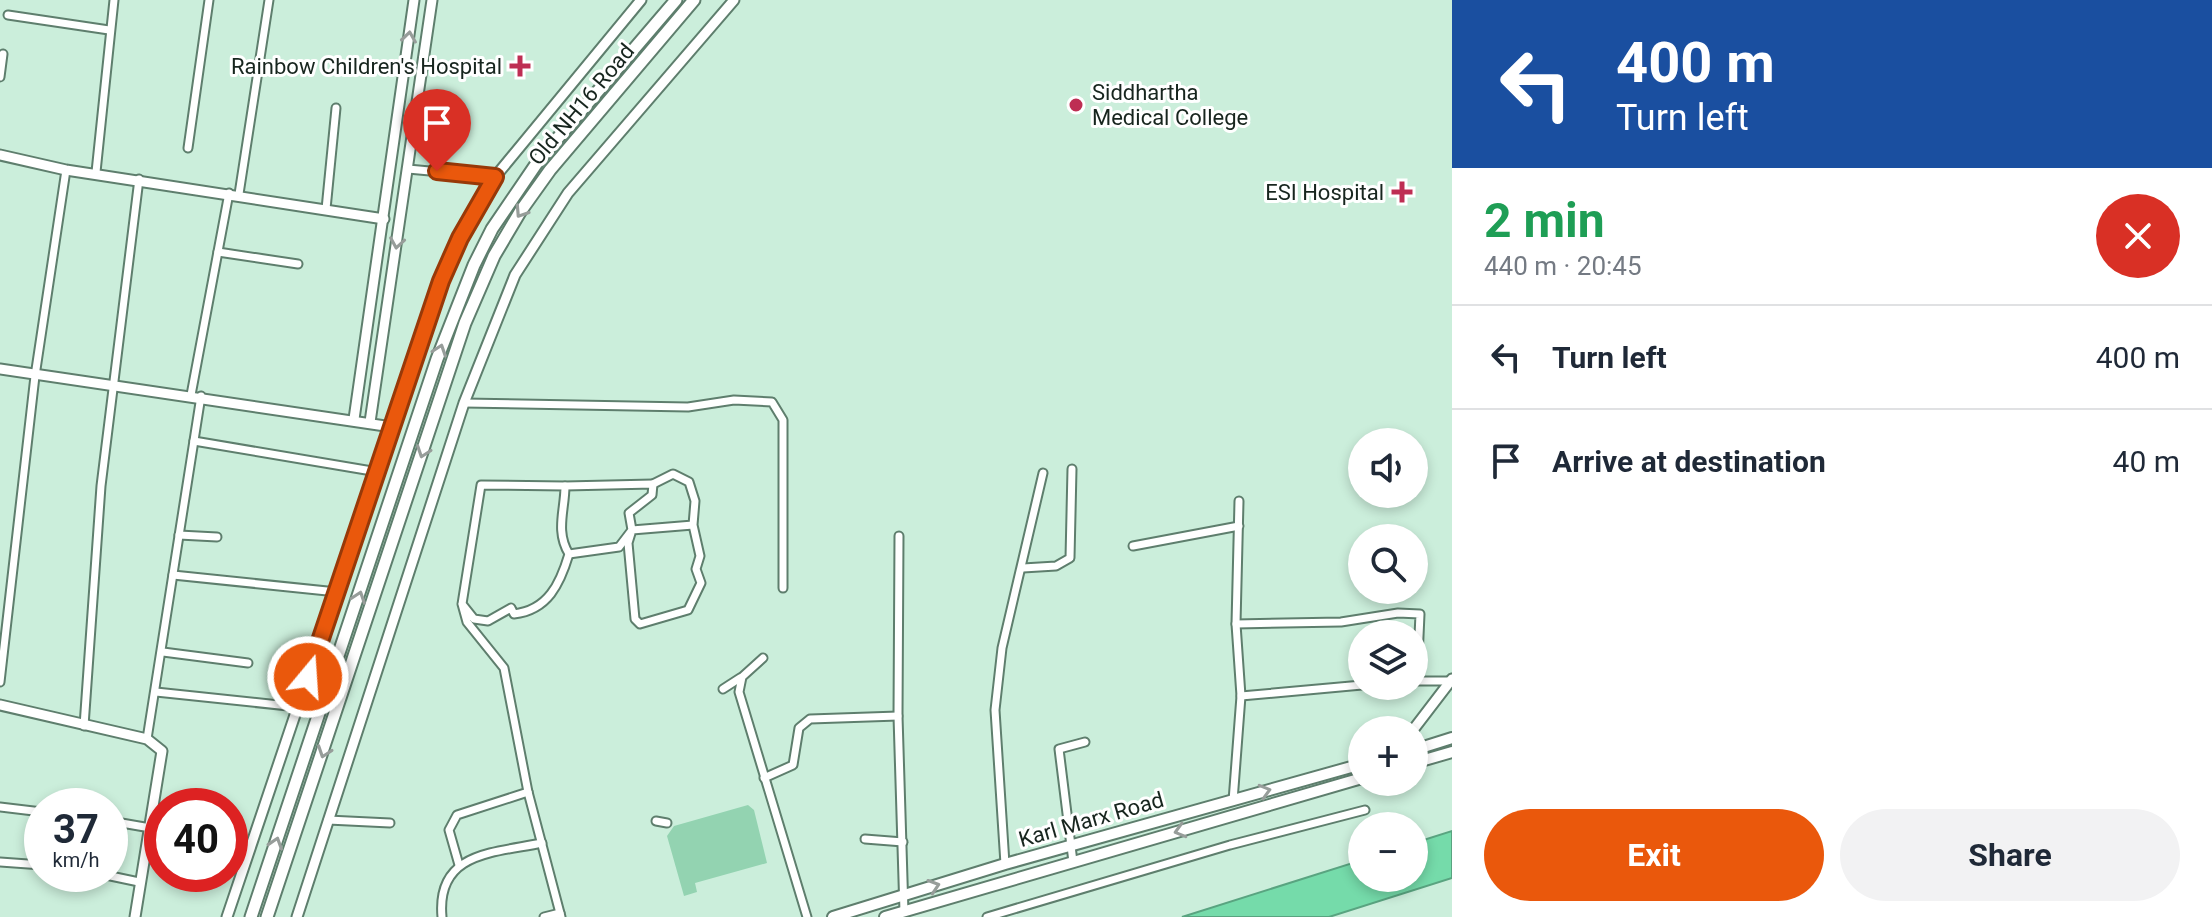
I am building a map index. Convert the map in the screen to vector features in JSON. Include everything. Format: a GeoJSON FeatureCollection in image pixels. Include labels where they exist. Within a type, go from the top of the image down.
{"type":"FeatureCollection","features":[{"type":"Feature","properties":{"kind":"main road","name":"Old NH16 Road"},"geometry":{"type":"LineString","coordinates":[[251,917],[437,359],[474,265],[492,229],[539,160],[676,0]]}},
{"type":"Feature","properties":{"kind":"main road","name":"Old NH16 Road"},"geometry":{"type":"LineString","coordinates":[[267,917],[465,323],[494,256],[550,170],[694,0]]}},
{"type":"Feature","properties":{"kind":"main road"},"geometry":{"type":"LineString","coordinates":[[1428,746],[1452,738]]}},
{"type":"Feature","properties":{"kind":"main road"},"geometry":{"type":"LineString","coordinates":[[1428,759],[1452,752]]}},
{"type":"Feature","properties":{"kind":"main road","name":"Karl Marx Road"},"geometry":{"type":"LineString","coordinates":[[833,917],[1005,864],[1348,768]]}},
{"type":"Feature","properties":{"kind":"main road","name":"Karl Marx Road"},"geometry":{"type":"LineString","coordinates":[[885,917],[1348,782]]}},
{"type":"Feature","properties":{"kind":"main road"},"geometry":{"type":"LineString","coordinates":[[1290,785],[1294,798]]}},
{"type":"Feature","properties":{"kind":"street"},"geometry":{"type":"LineString","coordinates":[[96,168],[114,0]]}},
{"type":"Feature","properties":{"kind":"street"},"geometry":{"type":"LineString","coordinates":[[188,148],[209,0]]}},
{"type":"Feature","properties":{"kind":"street"},"geometry":{"type":"LineString","coordinates":[[147,739],[194,441],[196,396],[218,252],[234,194],[269,0]]}},
{"type":"Feature","properties":{"kind":"street"},"geometry":{"type":"LineString","coordinates":[[354,419],[414,0]]}},
{"type":"Feature","properties":{"kind":"street"},"geometry":{"type":"LineString","coordinates":[[370,422],[432,0]]}},
{"type":"Feature","properties":{"kind":"street"},"geometry":{"type":"LineString","coordinates":[[248,851],[441,281],[465,228],[495,177],[641,0]]}},
{"type":"Feature","properties":{"kind":"street"},"geometry":{"type":"LineString","coordinates":[[297,917],[464,403],[529,250],[568,193],[734,0]]}},
{"type":"Feature","properties":{"kind":"street"},"geometry":{"type":"LineString","coordinates":[[8,15],[109,30]]}},
{"type":"Feature","properties":{"kind":"street"},"geometry":{"type":"LineString","coordinates":[[0,77],[3,54]]}},
{"type":"Feature","properties":{"kind":"street"},"geometry":{"type":"LineString","coordinates":[[326,209],[336,108]]}},
{"type":"Feature","properties":{"kind":"street"},"geometry":{"type":"LineString","coordinates":[[393,154],[409,157]]}},
{"type":"Feature","properties":{"kind":"street"},"geometry":{"type":"LineString","coordinates":[[0,155],[66,170],[96,168],[139,179],[384,219]]}},
{"type":"Feature","properties":{"kind":"street"},"geometry":{"type":"LineString","coordinates":[[408,169],[495,177]]}},
{"type":"Feature","properties":{"kind":"street"},"geometry":{"type":"LineString","coordinates":[[0,682],[35,376],[66,170]]}},
{"type":"Feature","properties":{"kind":"street"},"geometry":{"type":"LineString","coordinates":[[84,726],[101,486],[139,179]]}},
{"type":"Feature","properties":{"kind":"street"},"geometry":{"type":"LineString","coordinates":[[218,252],[298,264]]}},
{"type":"Feature","properties":{"kind":"street"},"geometry":{"type":"LineString","coordinates":[[0,369],[392,427]]}},
{"type":"Feature","properties":{"kind":"street"},"geometry":{"type":"LineString","coordinates":[[464,403],[688,407],[734,400],[772,402],[783,420],[783,588]]}},
{"type":"Feature","properties":{"kind":"street"},"geometry":{"type":"LineString","coordinates":[[194,441],[378,472]]}},
{"type":"Feature","properties":{"kind":"street"},"geometry":{"type":"LineString","coordinates":[[1023,568],[1063,564],[1070,558],[1072,469]]}},
{"type":"Feature","properties":{"kind":"street"},"geometry":{"type":"LineString","coordinates":[[1005,864],[995,710],[1002,648],[1043,473]]}},
{"type":"Feature","properties":{"kind":"street"},"geometry":{"type":"LineString","coordinates":[[544,917],[561,915],[528,792],[504,668],[467,622],[462,604],[481,485],[653,484],[673,474],[689,482],[695,501],[693,525],[700,556],[696,569],[701,583],[688,610],[640,624],[635,619],[628,543],[632,530],[629,513],[652,495],[653,484]]}},
{"type":"Feature","properties":{"kind":"street"},"geometry":{"type":"LineString","coordinates":[[565,486],[560,521],[562,543],[569,554]]}},
{"type":"Feature","properties":{"kind":"street"},"geometry":{"type":"LineString","coordinates":[[1233,801],[1241,696],[1236,624],[1239,501]]}},
{"type":"Feature","properties":{"kind":"street"},"geometry":{"type":"LineString","coordinates":[[569,554],[619,547],[632,530],[693,525]]}},
{"type":"Feature","properties":{"kind":"street"},"geometry":{"type":"LineString","coordinates":[[1133,546],[1239,526]]}},
{"type":"Feature","properties":{"kind":"street"},"geometry":{"type":"LineString","coordinates":[[179,535],[217,537]]}},
{"type":"Feature","properties":{"kind":"street"},"geometry":{"type":"LineString","coordinates":[[899,536],[898,716],[904,912]]}},
{"type":"Feature","properties":{"kind":"street"},"geometry":{"type":"LineString","coordinates":[[462,604],[474,619],[488,621],[511,608],[514,614],[539,608],[557,588],[569,554]]}},
{"type":"Feature","properties":{"kind":"street"},"geometry":{"type":"LineString","coordinates":[[173,575],[337,592]]}},
{"type":"Feature","properties":{"kind":"street"},"geometry":{"type":"LineString","coordinates":[[1354,620],[1398,613],[1420,614],[1420,620]]}},
{"type":"Feature","properties":{"kind":"street"},"geometry":{"type":"LineString","coordinates":[[1236,624],[1348,621]]}},
{"type":"Feature","properties":{"kind":"street"},"geometry":{"type":"LineString","coordinates":[[163,652],[248,663]]}},
{"type":"Feature","properties":{"kind":"street"},"geometry":{"type":"LineString","coordinates":[[723,689],[763,658]]}},
{"type":"Feature","properties":{"kind":"street"},"geometry":{"type":"LineString","coordinates":[[742,677],[739,692],[807,917]]}},
{"type":"Feature","properties":{"kind":"street"},"geometry":{"type":"LineString","coordinates":[[1428,681],[1451,680]]}},
{"type":"Feature","properties":{"kind":"street"},"geometry":{"type":"LineString","coordinates":[[1424,716],[1451,680]]}},
{"type":"Feature","properties":{"kind":"street"},"geometry":{"type":"LineString","coordinates":[[1241,696],[1348,686]]}},
{"type":"Feature","properties":{"kind":"street"},"geometry":{"type":"LineString","coordinates":[[156,692],[298,707]]}},
{"type":"Feature","properties":{"kind":"street"},"geometry":{"type":"LineString","coordinates":[[0,705],[147,739],[162,751],[156,788]]}},
{"type":"Feature","properties":{"kind":"street"},"geometry":{"type":"LineString","coordinates":[[764,778],[793,765],[799,728],[810,719],[898,716]]}},
{"type":"Feature","properties":{"kind":"street"},"geometry":{"type":"LineString","coordinates":[[1073,862],[1059,749],[1085,742]]}},
{"type":"Feature","properties":{"kind":"street"},"geometry":{"type":"LineString","coordinates":[[459,865],[449,830],[457,815],[528,792]]}},
{"type":"Feature","properties":{"kind":"street"},"geometry":{"type":"LineString","coordinates":[[0,807],[24,810]]}},
{"type":"Feature","properties":{"kind":"street"},"geometry":{"type":"LineString","coordinates":[[987,917],[1230,845],[1365,810]]}},
{"type":"Feature","properties":{"kind":"street"},"geometry":{"type":"LineString","coordinates":[[328,820],[390,823]]}},
{"type":"Feature","properties":{"kind":"street"},"geometry":{"type":"LineString","coordinates":[[656,821],[667,823]]}},
{"type":"Feature","properties":{"kind":"street"},"geometry":{"type":"LineString","coordinates":[[865,839],[903,842]]}},
{"type":"Feature","properties":{"kind":"street"},"geometry":{"type":"LineString","coordinates":[[442,917],[442,889],[459,865],[481,856],[542,843]]}},
{"type":"Feature","properties":{"kind":"street"},"geometry":{"type":"LineString","coordinates":[[135,917],[144,854]]}},
{"type":"Feature","properties":{"kind":"street"},"geometry":{"type":"LineString","coordinates":[[0,862],[24,864]]}},
{"type":"Feature","properties":{"kind":"street"},"geometry":{"type":"LineString","coordinates":[[128,880],[139,882]]}},
{"type":"Feature","properties":{"kind":"street"},"geometry":{"type":"LineString","coordinates":[[227,917],[235,892]]}},
{"type":"Feature","properties":{"kind":"shaded area"},"geometry":{"type":"Polygon","coordinates":[[[748,805],[754,810],[767,863],[695,883],[697,892],[684,896],[667,836],[674,826],[748,805]]]}},
{"type":"Feature","properties":{"kind":"shaded area"},"geometry":{"type":"Polygon","coordinates":[[[1452,831],[1452,878],[1428,886],[1428,839],[1452,831]]]}},
{"type":"Feature","properties":{"kind":"shaded area"},"geometry":{"type":"Polygon","coordinates":[[[1348,864],[1348,892],[1408,892],[1329,917],[1182,917],[1348,864]]]}},
{"type":"Feature","properties":{"kind":"place","name":"Rainbow Children's Hospital"},"geometry":{"type":"Point","coordinates":[520,66]}},
{"type":"Feature","properties":{"kind":"place","name":"Siddhartha Medical College"},"geometry":{"type":"Point","coordinates":[1076,105]}},
{"type":"Feature","properties":{"kind":"place","name":"ESI Hospital"},"geometry":{"type":"Point","coordinates":[1402,192]}},
{"type":"Feature","properties":{"kind":"route"},"geometry":{"type":"LineString","coordinates":[[308,677],[441,281],[475,208],[495,177],[437,171]]}}]}
